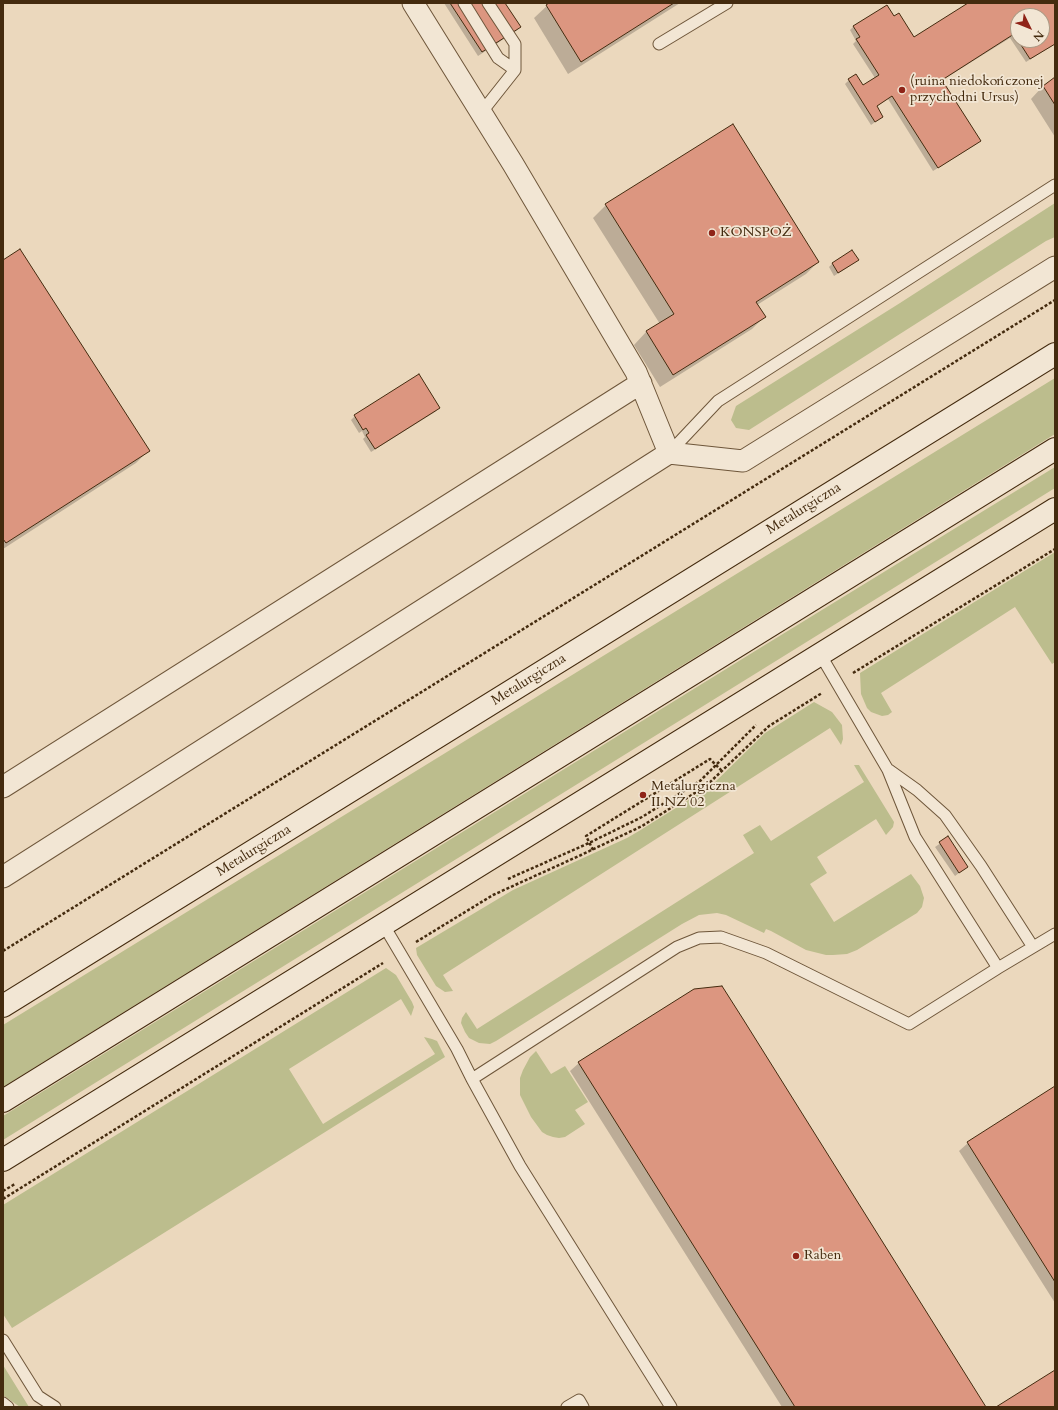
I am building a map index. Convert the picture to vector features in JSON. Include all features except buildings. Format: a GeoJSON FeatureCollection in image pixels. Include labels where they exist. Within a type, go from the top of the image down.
{"type":"FeatureCollection","features":[{"type":"Feature","properties":{"kind":"main road","name":"Metalurgiczna"},"geometry":{"type":"LineString","coordinates":[[3,1006],[1055,354]]}},
{"type":"Feature","properties":{"kind":"main road"},"geometry":{"type":"LineString","coordinates":[[3,1101],[1055,449]]}},
{"type":"Feature","properties":{"kind":"main road"},"geometry":{"type":"LineString","coordinates":[[3,1160],[382,924],[1055,509]]}},
{"type":"Feature","properties":{"kind":"street"},"geometry":{"type":"LineString","coordinates":[[413,3],[481,113],[636,372],[670,453]]}},
{"type":"Feature","properties":{"kind":"street"},"geometry":{"type":"LineString","coordinates":[[3,877],[670,453],[744,461],[1055,267]]}},
{"type":"Feature","properties":{"kind":"street"},"geometry":{"type":"LineString","coordinates":[[3,787],[641,383]]}},
{"type":"Feature","properties":{"kind":"lane"},"geometry":{"type":"LineString","coordinates":[[464,3],[498,58],[515,70]]}},
{"type":"Feature","properties":{"kind":"lane"},"geometry":{"type":"LineString","coordinates":[[481,113],[515,70],[515,44],[488,3]]}},
{"type":"Feature","properties":{"kind":"lane"},"geometry":{"type":"LineString","coordinates":[[658,44],[727,3]]}},
{"type":"Feature","properties":{"kind":"lane"},"geometry":{"type":"LineString","coordinates":[[670,453],[718,401],[1055,185]]}},
{"type":"Feature","properties":{"kind":"lane"},"geometry":{"type":"LineString","coordinates":[[820,654],[888,770],[915,837],[998,968]]}},
{"type":"Feature","properties":{"kind":"lane"},"geometry":{"type":"LineString","coordinates":[[888,770],[917,790],[945,815],[981,866],[1033,947]]}},
{"type":"Feature","properties":{"kind":"lane"},"geometry":{"type":"LineString","coordinates":[[382,924],[457,1049],[520,1166],[670,1407]]}},
{"type":"Feature","properties":{"kind":"lane"},"geometry":{"type":"LineString","coordinates":[[472,1079],[677,947],[699,938],[721,937],[766,953],[909,1024],[1055,934]]}},
{"type":"Feature","properties":{"kind":"lane"},"geometry":{"type":"LineString","coordinates":[[3,1340],[38,1396],[55,1407]]}},
{"type":"Feature","properties":{"kind":"lane"},"geometry":{"type":"LineString","coordinates":[[567,1407],[578,1400],[583,1407]]}},
{"type":"Feature","properties":{"kind":"lane"},"geometry":{"type":"LineString","coordinates":[[3,1403],[8,1407]]}},
{"type":"Feature","properties":{"kind":"path"},"geometry":{"type":"LineString","coordinates":[[3,951],[1055,300]]}},
{"type":"Feature","properties":{"kind":"path"},"geometry":{"type":"LineString","coordinates":[[3,1199],[493,895],[642,826],[706,786],[769,726],[1055,548]]}},
{"type":"Feature","properties":{"kind":"path"},"geometry":{"type":"LineString","coordinates":[[504,881],[590,843],[642,817],[700,780],[759,723]]}},
{"type":"Feature","properties":{"kind":"path"},"geometry":{"type":"LineString","coordinates":[[593,850],[586,836],[710,759],[722,771]]}},
{"type":"Feature","properties":{"kind":"path"},"geometry":{"type":"LineString","coordinates":[[3,1191],[16,1183]]}},
{"type":"Feature","properties":{"kind":"green space"},"geometry":{"type":"Polygon","coordinates":[[[1055,203],[1055,237],[1046,241],[749,430],[736,428],[731,420],[736,406],[1055,203]]]}},
{"type":"Feature","properties":{"kind":"green space"},"geometry":{"type":"Polygon","coordinates":[[[1055,378],[1055,434],[3,1087],[3,1025],[1055,378]]]}},
{"type":"Feature","properties":{"kind":"green space"},"geometry":{"type":"Polygon","coordinates":[[[1055,467],[1055,488],[3,1140],[3,1116],[1055,467]]]}},
{"type":"Feature","properties":{"kind":"green space"},"geometry":{"type":"Polygon","coordinates":[[[1055,552],[1055,662],[1052,664],[1015,607],[881,693],[892,712],[888,715],[882,716],[871,712],[867,708],[861,694],[860,673],[1055,552]]]}},
{"type":"Feature","properties":{"kind":"green space"},"geometry":{"type":"Polygon","coordinates":[[[814,702],[832,712],[842,725],[843,739],[841,745],[830,728],[443,975],[453,991],[445,992],[436,986],[417,955],[416,948],[513,890],[627,838],[639,831],[711,786],[765,733],[814,702]]]}},
{"type":"Feature","properties":{"kind":"green space"},"geometry":{"type":"Polygon","coordinates":[[[854,765],[859,765],[894,822],[893,827],[886,835],[876,819],[817,857],[827,873],[810,884],[834,922],[911,874],[920,886],[924,898],[922,907],[917,913],[857,950],[847,954],[833,955],[826,955],[806,950],[771,931],[766,929],[764,933],[726,915],[717,913],[699,915],[682,924],[496,1041],[490,1044],[479,1043],[469,1038],[461,1023],[466,1012],[477,1029],[754,853],[743,835],[760,825],[771,841],[864,782],[854,765]]]}},
{"type":"Feature","properties":{"kind":"green space"},"geometry":{"type":"Polygon","coordinates":[[[386,968],[396,975],[412,1002],[414,1007],[411,1016],[401,999],[289,1069],[323,1124],[435,1054],[424,1037],[437,1041],[445,1057],[12,1328],[3,1314],[3,1205],[386,968]]]}},
{"type":"Feature","properties":{"kind":"green space"},"geometry":{"type":"Polygon","coordinates":[[[536,1051],[551,1074],[565,1066],[588,1102],[575,1110],[585,1124],[565,1137],[553,1137],[542,1132],[531,1117],[520,1095],[520,1078],[530,1057],[536,1051]]]}},
{"type":"Feature","properties":{"kind":"green space"},"geometry":{"type":"Polygon","coordinates":[[[3,1365],[29,1407],[20,1407],[3,1395],[3,1365]]]}},
{"type":"Feature","properties":{"kind":"place","name":"(ruina niedokończonej przychodni Ursus)"},"geometry":{"type":"Point","coordinates":[902,90]}},
{"type":"Feature","properties":{"kind":"place","name":"KONSPOŻ"},"geometry":{"type":"Point","coordinates":[712,233]}},
{"type":"Feature","properties":{"kind":"place","name":"Metalurgiczna II NŻ 02"},"geometry":{"type":"Point","coordinates":[643,795]}},
{"type":"Feature","properties":{"kind":"place","name":"Raben"},"geometry":{"type":"Point","coordinates":[796,1256]}}]}
